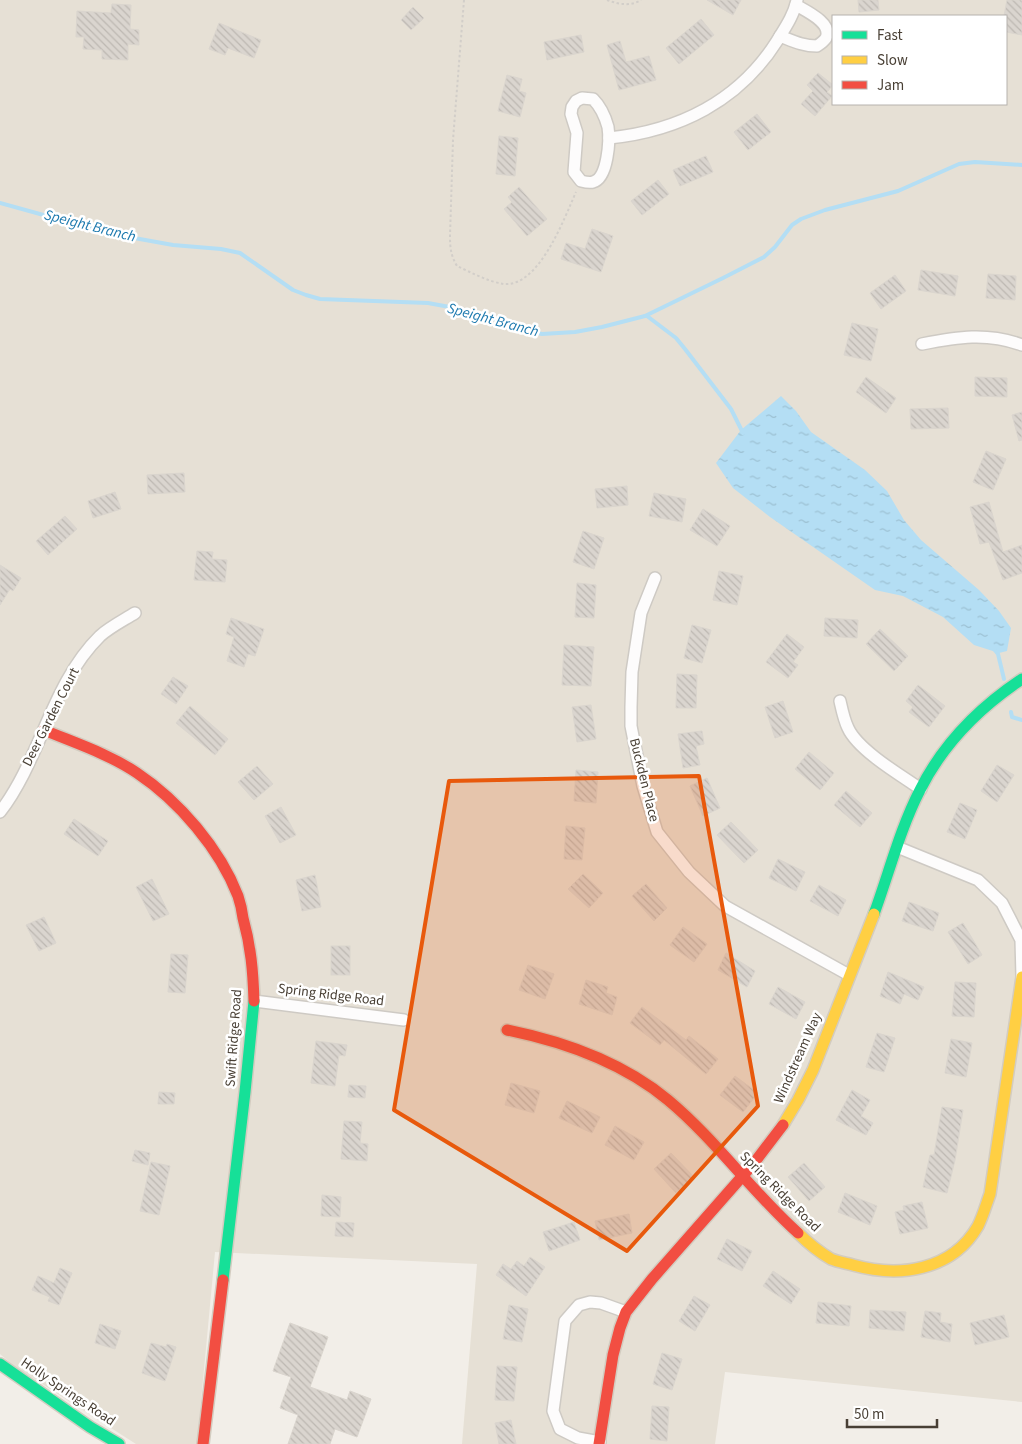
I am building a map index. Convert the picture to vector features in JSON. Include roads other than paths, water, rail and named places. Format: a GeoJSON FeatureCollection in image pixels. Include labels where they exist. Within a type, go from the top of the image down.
{"type":"FeatureCollection","features":[{"type":"Feature","properties":{"kind":"street"},"geometry":{"type":"LineString","coordinates":[[609,138],[632,136],[662,128],[711,107],[754,72],[790,20],[797,2],[822,22],[826,27],[827,33],[826,38],[818,46],[801,45],[780,36]]}},
{"type":"Feature","properties":{"kind":"street"},"geometry":{"type":"LineString","coordinates":[[582,98],[593,99],[600,106],[608,126],[609,138],[605,165],[599,179],[592,183],[581,181],[574,172],[577,133],[571,114],[572,107],[576,101],[582,98]]}},
{"type":"Feature","properties":{"kind":"street"},"geometry":{"type":"LineString","coordinates":[[922,344],[950,338],[974,336],[993,337],[1022,345]]}},
{"type":"Feature","properties":{"kind":"street","name":"Buckden Place"},"geometry":{"type":"LineString","coordinates":[[655,578],[642,613],[632,672],[631,726],[643,786],[657,832],[689,872],[725,906],[849,975]]}},
{"type":"Feature","properties":{"kind":"street","name":"Deer Garden Court"},"geometry":{"type":"LineString","coordinates":[[0,812],[9,800],[67,680],[82,658],[101,636],[135,613]]}},
{"type":"Feature","properties":{"kind":"street","name":"Windstream Way"},"geometry":{"type":"LineString","coordinates":[[600,1443],[608,1381],[618,1334],[626,1312],[677,1250],[743,1177],[772,1140],[798,1100],[821,1051],[920,789],[940,757],[963,729],[986,706],[1022,679]]}},
{"type":"Feature","properties":{"kind":"street"},"geometry":{"type":"LineString","coordinates":[[840,701],[849,729],[860,744],[877,759],[920,789]]}},
{"type":"Feature","properties":{"kind":"street","name":"Swift Ridge Road"},"geometry":{"type":"LineString","coordinates":[[44,730],[110,758],[137,773],[182,811],[216,853],[238,896],[244,917],[253,967],[254,1001],[203,1444]]}},
{"type":"Feature","properties":{"kind":"street","name":"Spring Ridge Road"},"geometry":{"type":"LineString","coordinates":[[506,1030],[575,1047],[598,1057],[638,1079],[667,1099],[701,1132],[772,1209],[804,1239],[831,1259],[869,1270],[894,1272],[915,1270],[942,1261],[963,1244],[978,1226],[990,1194],[1022,977],[1021,940],[1002,903],[978,880],[897,847]]}},
{"type":"Feature","properties":{"kind":"street","name":"Spring Ridge Road"},"geometry":{"type":"LineString","coordinates":[[254,1001],[404,1020]]}},
{"type":"Feature","properties":{"kind":"street"},"geometry":{"type":"LineString","coordinates":[[600,1443],[578,1438],[560,1428],[553,1410],[565,1321],[579,1305],[590,1302],[601,1303],[626,1312]]}},
{"type":"Feature","properties":{"kind":"street","name":"Holly Springs Road"},"geometry":{"type":"LineString","coordinates":[[0,1364],[119,1444]]}},
{"type":"Feature","properties":{"kind":"water"},"geometry":{"type":"Polygon","coordinates":[[[781,396],[796,411],[811,432],[865,470],[887,491],[904,520],[921,540],[979,590],[999,611],[1011,628],[1007,651],[999,653],[974,645],[943,617],[903,596],[875,590],[770,517],[733,488],[716,463],[741,430],[781,396]]]}},
{"type":"Feature","properties":{"kind":"waterway","name":"Speight Branch"},"geometry":{"type":"LineString","coordinates":[[0,203],[112,234],[173,245],[221,249],[240,253],[293,290],[320,299],[428,303],[455,308],[542,334],[575,332],[645,316],[764,257],[775,247],[792,225],[801,219],[825,210],[898,191],[959,164],[975,162],[1022,165]]}},
{"type":"Feature","properties":{"kind":"waterway"},"geometry":{"type":"LineString","coordinates":[[645,316],[676,338],[731,409],[743,433]]}},
{"type":"Feature","properties":{"kind":"waterway"},"geometry":{"type":"LineString","coordinates":[[994,649],[998,654],[1004,679]]}},
{"type":"Feature","properties":{"kind":"waterway"},"geometry":{"type":"LineString","coordinates":[[1011,712],[1012,717],[1022,720]]}}]}
